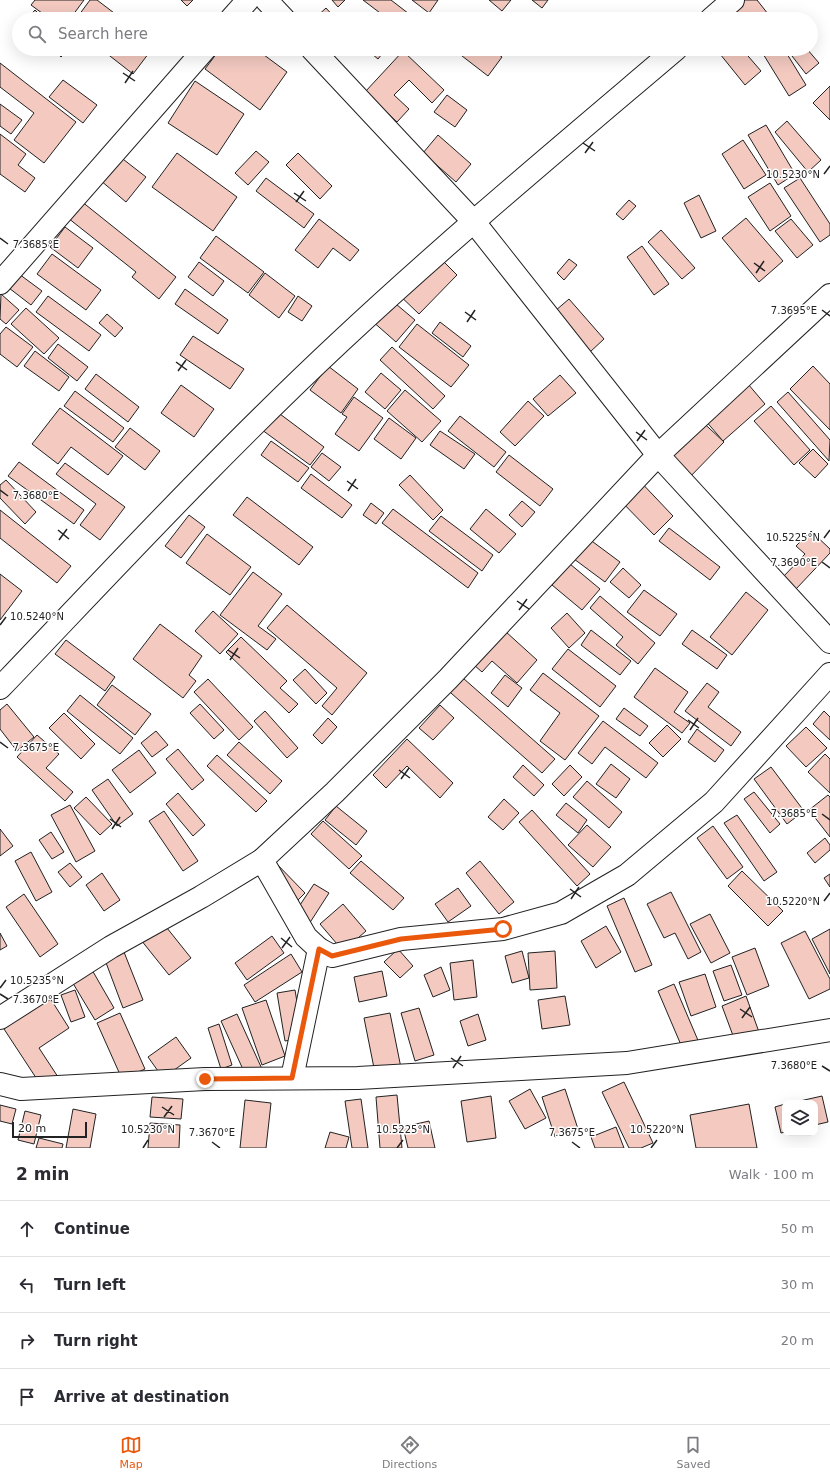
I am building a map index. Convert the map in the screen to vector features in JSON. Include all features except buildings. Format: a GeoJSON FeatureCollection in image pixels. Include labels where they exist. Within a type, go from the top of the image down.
{"type":"FeatureCollection","features":[{"type":"Feature","properties":{"kind":"street"},"geometry":{"type":"LineString","coordinates":[[237,12],[248,0]]}},
{"type":"Feature","properties":{"kind":"street"},"geometry":{"type":"LineString","coordinates":[[266,0],[277,12]]}},
{"type":"Feature","properties":{"kind":"street"},"geometry":{"type":"LineString","coordinates":[[719,12],[733,0]]}},
{"type":"Feature","properties":{"kind":"street"},"geometry":{"type":"LineString","coordinates":[[0,282],[199,56]]}},
{"type":"Feature","properties":{"kind":"street"},"geometry":{"type":"LineString","coordinates":[[319,56],[474,222],[658,455],[830,642]]}},
{"type":"Feature","properties":{"kind":"street"},"geometry":{"type":"LineString","coordinates":[[0,688],[205,474],[341,341],[474,222],[668,56]]}},
{"type":"Feature","properties":{"kind":"street"},"geometry":{"type":"LineString","coordinates":[[0,1018],[111,947],[201,897],[262,860],[335,792],[448,679],[658,455],[830,294]]}},
{"type":"Feature","properties":{"kind":"street"},"geometry":{"type":"LineString","coordinates":[[262,860],[306,937],[319,949],[332,956],[401,939],[503,929],[560,913],[628,875],[714,802],[830,674]]}},
{"type":"Feature","properties":{"kind":"street"},"geometry":{"type":"LineString","coordinates":[[292,1078],[319,949]]}},
{"type":"Feature","properties":{"kind":"street"},"geometry":{"type":"LineString","coordinates":[[0,1084],[21,1089],[205,1079],[358,1078],[626,1063],[830,1030]]}},
{"type":"Feature","properties":{"kind":"route"},"geometry":{"type":"LineString","coordinates":[[205,1079],[292,1078],[319,949],[332,956],[401,939],[503,929]]}}]}
